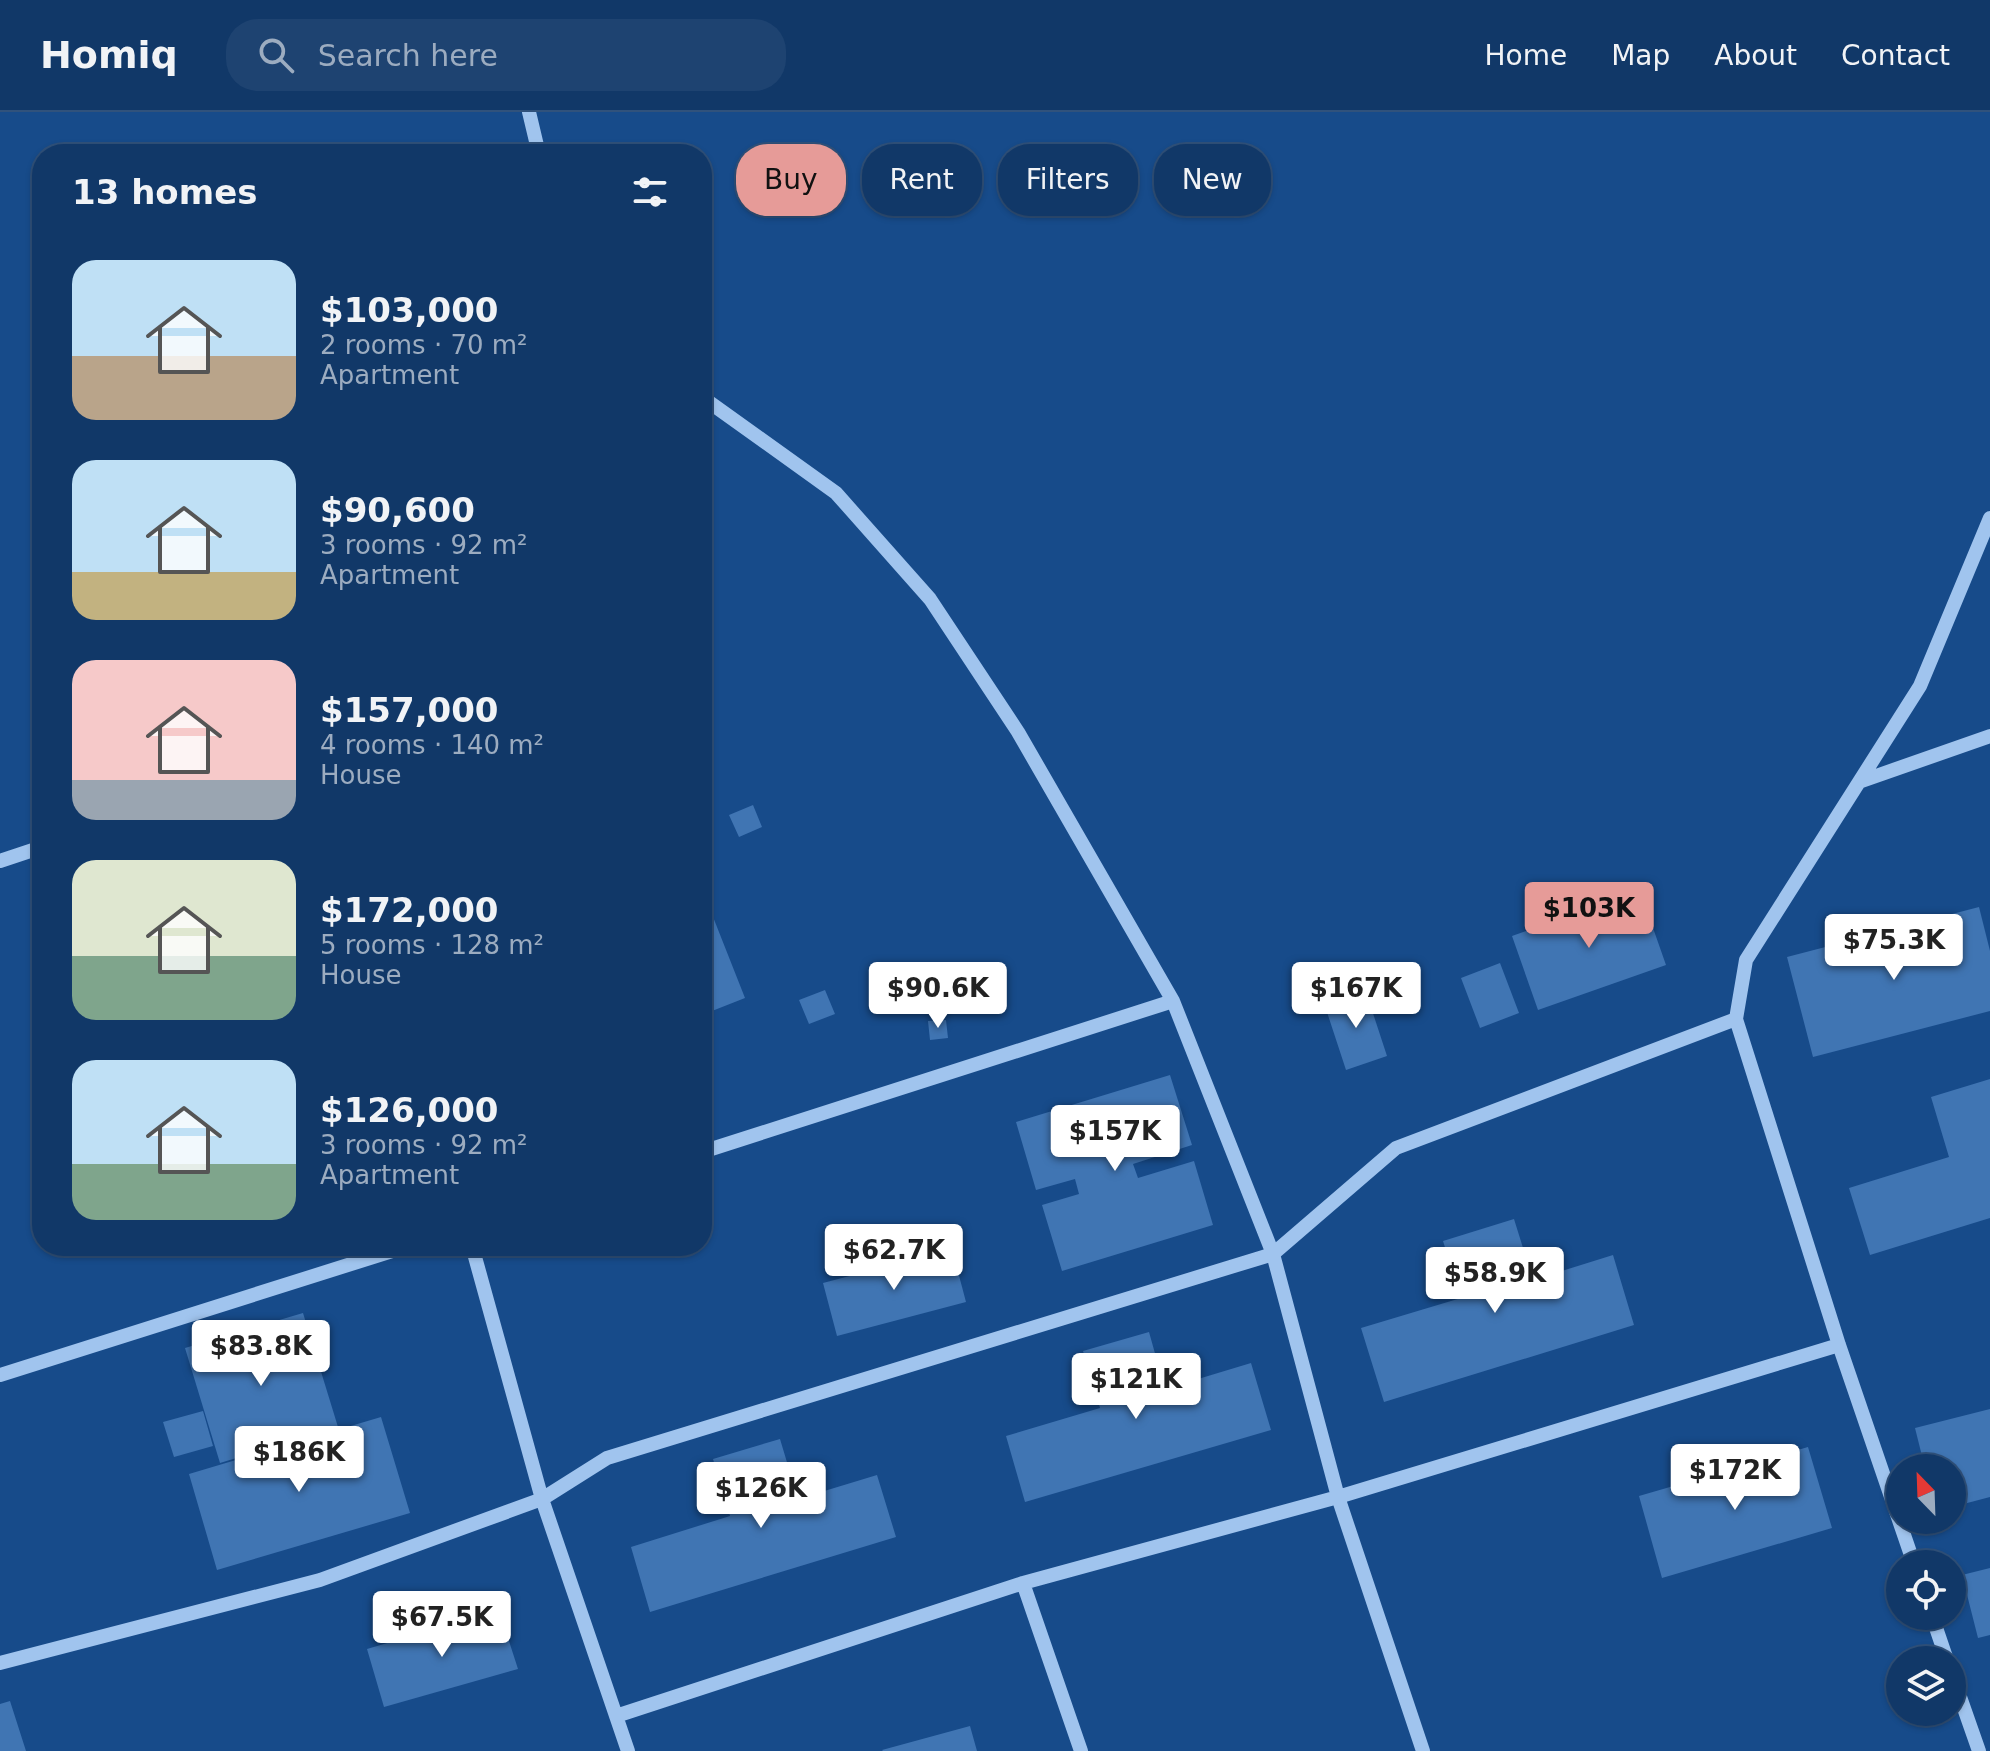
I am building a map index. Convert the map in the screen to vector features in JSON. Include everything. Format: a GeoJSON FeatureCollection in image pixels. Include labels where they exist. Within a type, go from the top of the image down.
{"type":"FeatureCollection","features":[{"type":"Feature","properties":{"kind":"street"},"geometry":{"type":"LineString","coordinates":[[529,112],[537,144]]}},
{"type":"Feature","properties":{"kind":"street"},"geometry":{"type":"LineString","coordinates":[[712,404],[836,493],[930,599],[1018,732],[1173,1001],[1273,1254],[1338,1497],[1423,1751]]}},
{"type":"Feature","properties":{"kind":"street"},"geometry":{"type":"LineString","coordinates":[[1909,1550],[1839,1345],[1736,1019],[1746,960],[1920,686],[1990,518]]}},
{"type":"Feature","properties":{"kind":"street"},"geometry":{"type":"LineString","coordinates":[[1859,782],[1990,736]]}},
{"type":"Feature","properties":{"kind":"street"},"geometry":{"type":"LineString","coordinates":[[0,861],[32,850]]}},
{"type":"Feature","properties":{"kind":"street"},"geometry":{"type":"LineString","coordinates":[[712,1149],[1173,1001]]}},
{"type":"Feature","properties":{"kind":"street"},"geometry":{"type":"LineString","coordinates":[[0,1663],[320,1580],[542,1499],[607,1458],[1273,1254],[1396,1148],[1736,1019]]}},
{"type":"Feature","properties":{"kind":"street"},"geometry":{"type":"LineString","coordinates":[[0,1375],[376,1256]]}},
{"type":"Feature","properties":{"kind":"street"},"geometry":{"type":"LineString","coordinates":[[475,1256],[542,1499],[628,1751]]}},
{"type":"Feature","properties":{"kind":"street"},"geometry":{"type":"LineString","coordinates":[[616,1716],[1023,1583],[1338,1497],[1839,1345]]}},
{"type":"Feature","properties":{"kind":"street"},"geometry":{"type":"LineString","coordinates":[[1023,1583],[1081,1751]]}},
{"type":"Feature","properties":{"kind":"street"},"geometry":{"type":"LineString","coordinates":[[1966,1714],[1979,1751]]}},
{"type":"Feature","properties":{"kind":"building"},"geometry":{"type":"Polygon","coordinates":[[[753,805],[762,827],[739,837],[729,815],[753,805]]]}},
{"type":"Feature","properties":{"kind":"building"},"geometry":{"type":"Polygon","coordinates":[[[1640,891],[1666,965],[1538,1010],[1512,936],[1640,891]]]}},
{"type":"Feature","properties":{"kind":"building"},"geometry":{"type":"Polygon","coordinates":[[[1979,907],[1990,951],[1990,1011],[1813,1057],[1787,957],[1979,907]]]}},
{"type":"Feature","properties":{"kind":"building"},"geometry":{"type":"Polygon","coordinates":[[[712,914],[745,998],[712,1011],[712,914]]]}},
{"type":"Feature","properties":{"kind":"building"},"geometry":{"type":"Polygon","coordinates":[[[1500,963],[1519,1013],[1480,1028],[1461,978],[1500,963]]]}},
{"type":"Feature","properties":{"kind":"building"},"geometry":{"type":"Polygon","coordinates":[[[1365,989],[1387,1056],[1346,1070],[1324,1003],[1365,989]]]}},
{"type":"Feature","properties":{"kind":"building"},"geometry":{"type":"Polygon","coordinates":[[[825,990],[835,1014],[809,1024],[799,1000],[825,990]]]}},
{"type":"Feature","properties":{"kind":"building"},"geometry":{"type":"Polygon","coordinates":[[[946,1020],[948,1038],[930,1040],[928,1021],[946,1020]]]}},
{"type":"Feature","properties":{"kind":"building"},"geometry":{"type":"Polygon","coordinates":[[[1170,1075],[1192,1145],[1133,1164],[1138,1178],[1194,1161],[1213,1225],[1062,1271],[1042,1205],[1079,1194],[1075,1179],[1036,1190],[1016,1122],[1170,1075]]]}},
{"type":"Feature","properties":{"kind":"building"},"geometry":{"type":"Polygon","coordinates":[[[1990,1079],[1990,1218],[1870,1255],[1849,1188],[1949,1157],[1931,1097],[1990,1079]]]}},
{"type":"Feature","properties":{"kind":"building"},"geometry":{"type":"Polygon","coordinates":[[[1514,1219],[1533,1280],[1613,1255],[1634,1325],[1384,1402],[1361,1328],[1461,1298],[1443,1241],[1514,1219]]]}},
{"type":"Feature","properties":{"kind":"building"},"geometry":{"type":"Polygon","coordinates":[[[952,1249],[966,1302],[837,1336],[823,1283],[952,1249]]]}},
{"type":"Feature","properties":{"kind":"building"},"geometry":{"type":"Polygon","coordinates":[[[303,1313],[338,1427],[220,1463],[185,1348],[303,1313]]]}},
{"type":"Feature","properties":{"kind":"building"},"geometry":{"type":"Polygon","coordinates":[[[1149,1332],[1165,1389],[1251,1363],[1271,1430],[1025,1502],[1006,1436],[1100,1408],[1083,1351],[1149,1332]]]}},
{"type":"Feature","properties":{"kind":"building"},"geometry":{"type":"Polygon","coordinates":[[[1990,1409],[1990,1497],[1966,1503],[1966,1454],[1922,1454],[1915,1428],[1990,1409]]]}},
{"type":"Feature","properties":{"kind":"building"},"geometry":{"type":"Polygon","coordinates":[[[203,1411],[213,1446],[174,1457],[163,1422],[203,1411]]]}},
{"type":"Feature","properties":{"kind":"building"},"geometry":{"type":"Polygon","coordinates":[[[381,1417],[410,1513],[217,1570],[189,1474],[381,1417]]]}},
{"type":"Feature","properties":{"kind":"building"},"geometry":{"type":"Polygon","coordinates":[[[780,1439],[798,1499],[877,1475],[896,1537],[650,1612],[631,1547],[730,1516],[713,1459],[780,1439]]]}},
{"type":"Feature","properties":{"kind":"building"},"geometry":{"type":"Polygon","coordinates":[[[1808,1447],[1832,1528],[1662,1578],[1639,1496],[1808,1447]]]}},
{"type":"Feature","properties":{"kind":"building"},"geometry":{"type":"Polygon","coordinates":[[[1990,1568],[1990,1635],[1978,1638],[1966,1591],[1966,1574],[1990,1568]]]}},
{"type":"Feature","properties":{"kind":"building"},"geometry":{"type":"Polygon","coordinates":[[[499,1610],[518,1669],[384,1707],[367,1649],[499,1610]]]}},
{"type":"Feature","properties":{"kind":"building"},"geometry":{"type":"Polygon","coordinates":[[[10,1701],[26,1751],[0,1751],[0,1704],[10,1701]]]}},
{"type":"Feature","properties":{"kind":"building"},"geometry":{"type":"Polygon","coordinates":[[[970,1726],[977,1751],[882,1750],[970,1726]]]}}]}
